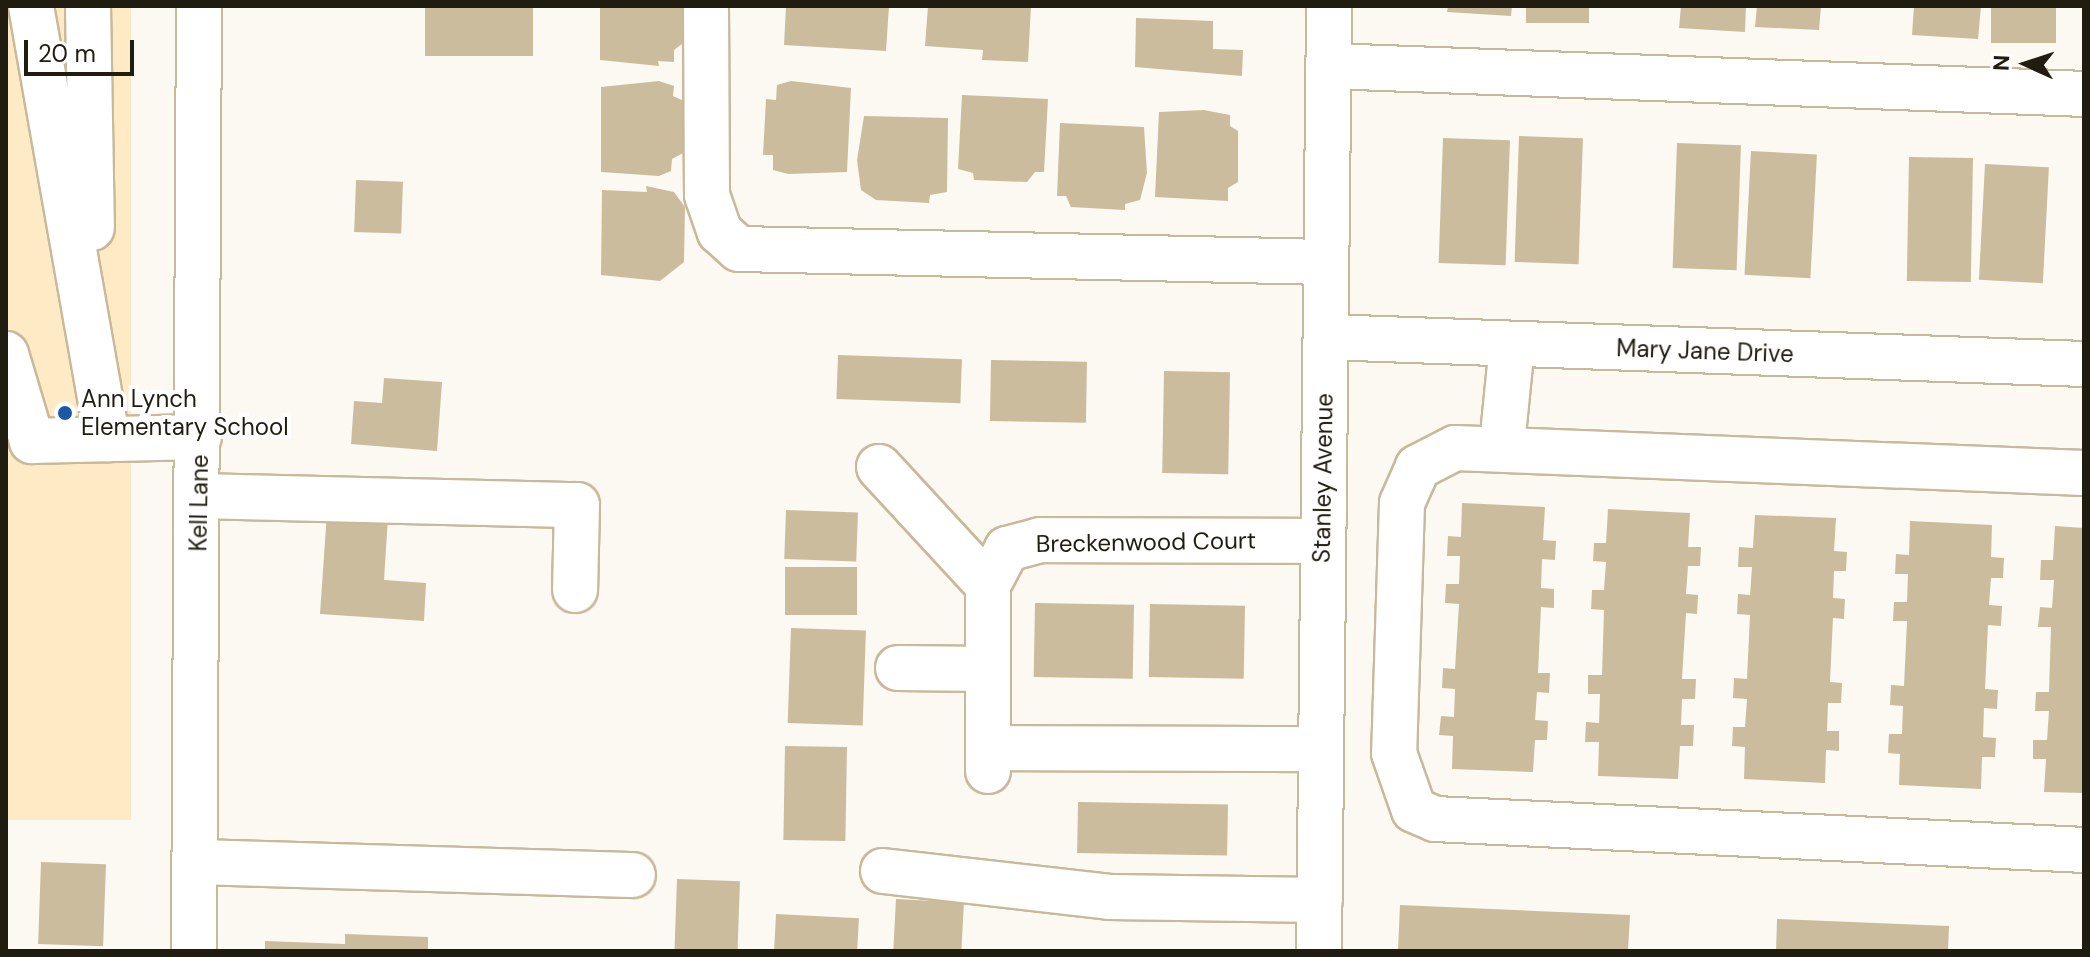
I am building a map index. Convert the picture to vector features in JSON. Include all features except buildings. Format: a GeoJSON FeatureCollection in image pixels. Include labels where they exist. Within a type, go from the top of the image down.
{"type":"FeatureCollection","features":[{"type":"Feature","properties":{"kind":"street"},"geometry":{"type":"LineString","coordinates":[[31,6],[107,439]]}},
{"type":"Feature","properties":{"kind":"street"},"geometry":{"type":"LineString","coordinates":[[88,6],[95,369]]}},
{"type":"Feature","properties":{"kind":"street","name":"Kell Lane"},"geometry":{"type":"LineString","coordinates":[[194,951],[199,496],[199,6]]}},
{"type":"Feature","properties":{"kind":"street"},"geometry":{"type":"LineString","coordinates":[[706,6],[707,195],[720,232],[739,249],[1326,262]]}},
{"type":"Feature","properties":{"kind":"street","name":"Stanley Avenue"},"geometry":{"type":"LineString","coordinates":[[1319,951],[1329,6]]}},
{"type":"Feature","properties":{"kind":"street"},"geometry":{"type":"LineString","coordinates":[[1329,66],[2084,94]]}},
{"type":"Feature","properties":{"kind":"street","name":"Mary Jane Drive"},"geometry":{"type":"LineString","coordinates":[[1326,337],[2084,364]]}},
{"type":"Feature","properties":{"kind":"street"},"geometry":{"type":"LineString","coordinates":[[1502,445],[1512,344]]}},
{"type":"Feature","properties":{"kind":"street"},"geometry":{"type":"LineString","coordinates":[[6,354],[32,441],[199,437]]}},
{"type":"Feature","properties":{"kind":"street"},"geometry":{"type":"LineString","coordinates":[[2084,473],[1502,445],[1455,448],[1418,467],[1402,503],[1394,753],[1414,810],[1435,819],[2084,850]]}},
{"type":"Feature","properties":{"kind":"street"},"geometry":{"type":"LineString","coordinates":[[879,467],[988,585]]}},
{"type":"Feature","properties":{"kind":"street"},"geometry":{"type":"LineString","coordinates":[[199,496],[577,505],[575,590]]}},
{"type":"Feature","properties":{"kind":"street","name":"Breckenwood Court"},"geometry":{"type":"LineString","coordinates":[[1321,541],[1040,540],[1007,549],[988,585],[988,760],[1321,749]]}},
{"type":"Feature","properties":{"kind":"street"},"geometry":{"type":"LineString","coordinates":[[898,668],[988,669]]}},
{"type":"Feature","properties":{"kind":"street"},"geometry":{"type":"LineString","coordinates":[[195,862],[633,875]]}},
{"type":"Feature","properties":{"kind":"street"},"geometry":{"type":"LineString","coordinates":[[883,871],[1110,897],[1320,900]]}},
{"type":"Feature","properties":{"kind":"shaded area","name":"Ann Lynch Elementary School"},"geometry":{"type":"Polygon","coordinates":[[[6,6],[131,6],[131,820],[6,820],[6,6]]]}},
{"type":"Feature","properties":{"kind":"place","name":"Ann Lynch Elementary School"},"geometry":{"type":"Point","coordinates":[65,413]}}]}
